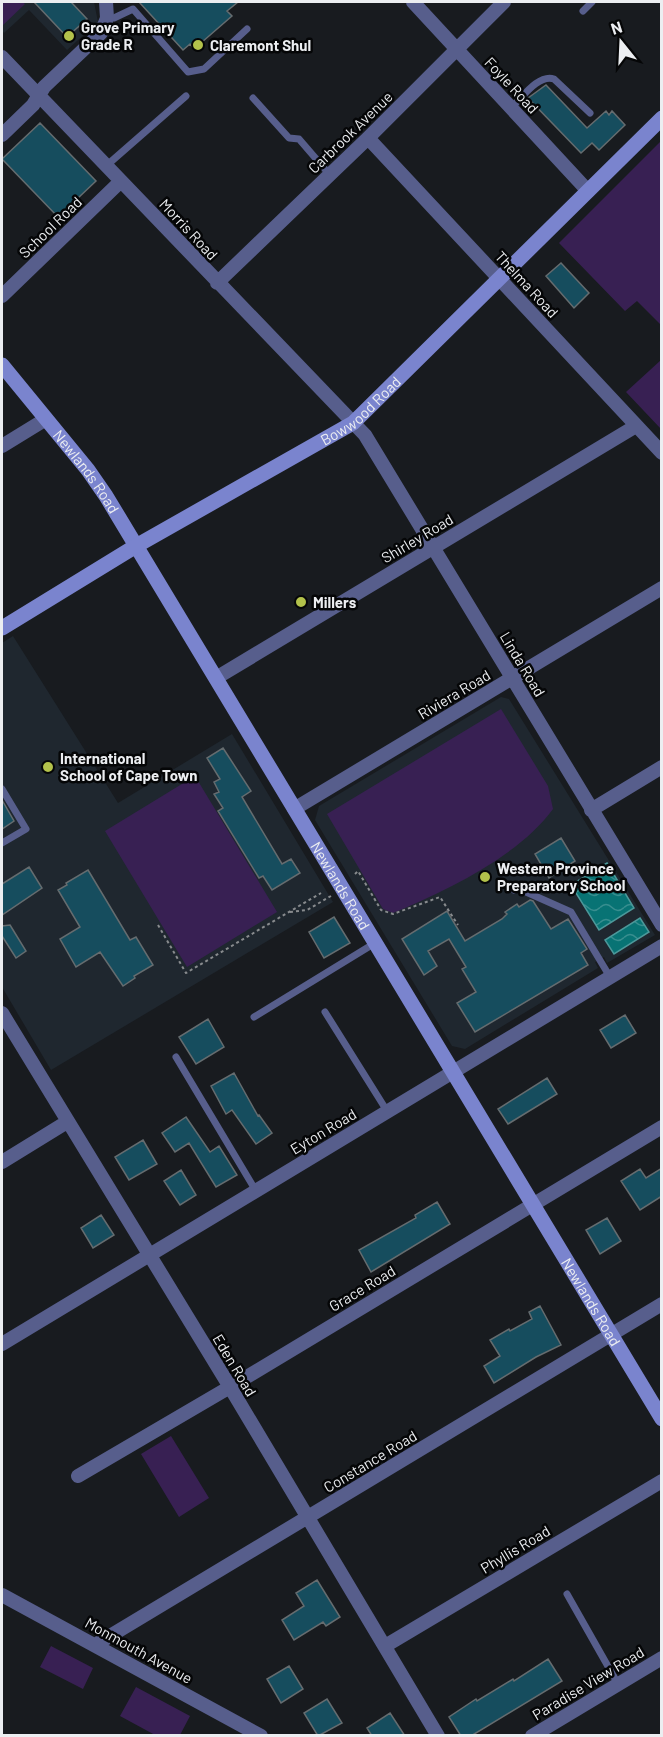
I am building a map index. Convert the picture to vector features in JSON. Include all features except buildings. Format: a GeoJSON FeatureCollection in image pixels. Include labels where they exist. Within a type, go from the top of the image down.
{"type":"FeatureCollection","features":[{"type":"Feature","properties":{"kind":"main road","name":"Bowwood Road"},"geometry":{"type":"LineString","coordinates":[[2,628],[136,546],[353,423],[662,118]]}},
{"type":"Feature","properties":{"kind":"main road","name":"Newlands Road"},"geometry":{"type":"LineString","coordinates":[[2,365],[88,470],[136,546],[662,1419]]}},
{"type":"Feature","properties":{"kind":"street"},"geometry":{"type":"LineString","coordinates":[[2,135],[33,105],[44,87],[94,41],[105,26],[106,2]]}},
{"type":"Feature","properties":{"kind":"street","name":"Foyle Road"},"geometry":{"type":"LineString","coordinates":[[413,2],[588,191]]}},
{"type":"Feature","properties":{"kind":"street","name":"Carbrook Avenue"},"geometry":{"type":"LineString","coordinates":[[217,283],[368,138],[504,2]]}},
{"type":"Feature","properties":{"kind":"street","name":"Morris Road"},"geometry":{"type":"LineString","coordinates":[[2,57],[353,423]]}},
{"type":"Feature","properties":{"kind":"street","name":"Thelma Road"},"geometry":{"type":"LineString","coordinates":[[368,138],[662,453]]}},
{"type":"Feature","properties":{"kind":"street","name":"School Road"},"geometry":{"type":"LineString","coordinates":[[2,296],[121,182]]}},
{"type":"Feature","properties":{"kind":"street"},"geometry":{"type":"LineString","coordinates":[[2,446],[46,419]]}},
{"type":"Feature","properties":{"kind":"street","name":"Linda Road"},"geometry":{"type":"LineString","coordinates":[[353,423],[365,435],[662,925]]}},
{"type":"Feature","properties":{"kind":"street","name":"Shirley Road"},"geometry":{"type":"LineString","coordinates":[[216,678],[636,426]]}},
{"type":"Feature","properties":{"kind":"street","name":"Riviera Road"},"geometry":{"type":"LineString","coordinates":[[294,809],[662,588]]}},
{"type":"Feature","properties":{"kind":"street"},"geometry":{"type":"LineString","coordinates":[[591,810],[662,767]]}},
{"type":"Feature","properties":{"kind":"street","name":"Eyton Road"},"geometry":{"type":"LineString","coordinates":[[2,1344],[662,946]]}},
{"type":"Feature","properties":{"kind":"street","name":"Eden Road"},"geometry":{"type":"LineString","coordinates":[[2,1013],[148,1256],[230,1387],[438,1736]]}},
{"type":"Feature","properties":{"kind":"street"},"geometry":{"type":"LineString","coordinates":[[2,1162],[67,1122]]}},
{"type":"Feature","properties":{"kind":"street","name":"Grace Road"},"geometry":{"type":"LineString","coordinates":[[78,1476],[662,1126]]}},
{"type":"Feature","properties":{"kind":"street","name":"Constance Road"},"geometry":{"type":"LineString","coordinates":[[95,1645],[662,1304]]}},
{"type":"Feature","properties":{"kind":"street","name":"Phyllis Road"},"geometry":{"type":"LineString","coordinates":[[385,1647],[662,1481]]}},
{"type":"Feature","properties":{"kind":"street","name":"Monmouth Avenue"},"geometry":{"type":"LineString","coordinates":[[2,1595],[261,1736]]}},
{"type":"Feature","properties":{"kind":"street","name":"Paradise View Road"},"geometry":{"type":"LineString","coordinates":[[532,1736],[662,1658]]}},
{"type":"Feature","properties":{"kind":"lane"},"geometry":{"type":"LineString","coordinates":[[583,11],[592,2]]}},
{"type":"Feature","properties":{"kind":"lane"},"geometry":{"type":"LineString","coordinates":[[107,18],[114,18],[132,5],[188,72],[204,69],[247,29]]}},
{"type":"Feature","properties":{"kind":"lane"},"geometry":{"type":"LineString","coordinates":[[511,108],[540,81],[550,77],[590,113]]}},
{"type":"Feature","properties":{"kind":"lane"},"geometry":{"type":"LineString","coordinates":[[106,166],[186,96]]}},
{"type":"Feature","properties":{"kind":"lane"},"geometry":{"type":"LineString","coordinates":[[252,98],[289,138],[299,139],[330,175]]}},
{"type":"Feature","properties":{"kind":"lane"},"geometry":{"type":"LineString","coordinates":[[2,789],[26,829],[2,843]]}},
{"type":"Feature","properties":{"kind":"lane"},"geometry":{"type":"LineString","coordinates":[[514,890],[517,888],[571,912],[610,978]]}},
{"type":"Feature","properties":{"kind":"lane"},"geometry":{"type":"LineString","coordinates":[[255,1017],[375,943]]}},
{"type":"Feature","properties":{"kind":"lane"},"geometry":{"type":"LineString","coordinates":[[325,1012],[387,1112]]}},
{"type":"Feature","properties":{"kind":"lane"},"geometry":{"type":"LineString","coordinates":[[176,1057],[256,1191]]}},
{"type":"Feature","properties":{"kind":"lane"},"geometry":{"type":"LineString","coordinates":[[567,1594],[618,1684]]}},
{"type":"Feature","properties":{"kind":"path"},"geometry":{"type":"LineString","coordinates":[[355,874],[358,872],[381,910],[393,914],[440,897],[458,925]]}},
{"type":"Feature","properties":{"kind":"path"},"geometry":{"type":"LineString","coordinates":[[158,925],[186,973],[321,894]]}},
{"type":"Feature","properties":{"kind":"path"},"geometry":{"type":"LineString","coordinates":[[287,913],[307,910],[332,895]]}},
{"type":"Feature","properties":{"kind":"shaded area","name":"Grove Primary Grade R"},"geometry":{"type":"Polygon","coordinates":[[[2,2],[94,2],[98,22],[67,50],[29,10],[4,33],[2,30],[2,2]]]}},
{"type":"Feature","properties":{"kind":"shaded area"},"geometry":{"type":"Polygon","coordinates":[[[2,2],[25,4],[2,26],[2,2]]]}},
{"type":"Feature","properties":{"kind":"shaded area"},"geometry":{"type":"Polygon","coordinates":[[[661,141],[661,325],[637,301],[625,311],[559,243],[661,141]]]}},
{"type":"Feature","properties":{"kind":"shaded area"},"geometry":{"type":"Polygon","coordinates":[[[661,360],[661,429],[626,392],[661,360]]]}},
{"type":"Feature","properties":{"kind":"shaded area"},"geometry":{"type":"Polygon","coordinates":[[[13,636],[118,803],[232,734],[333,902],[51,1070],[2,987],[2,643],[13,636]]]}},
{"type":"Feature","properties":{"kind":"shaded area","name":"Western Province Preparatory School"},"geometry":{"type":"Polygon","coordinates":[[[501,697],[509,699],[655,935],[607,963],[604,957],[595,962],[598,968],[465,1049],[452,1046],[315,820],[319,806],[501,697]]]}},
{"type":"Feature","properties":{"kind":"shaded area"},"geometry":{"type":"Polygon","coordinates":[[[501,709],[548,786],[553,809],[521,842],[458,883],[393,913],[383,909],[327,814],[501,709]]]}},
{"type":"Feature","properties":{"kind":"shaded area"},"geometry":{"type":"Polygon","coordinates":[[[195,776],[277,912],[187,967],[105,831],[195,776]]]}},
{"type":"Feature","properties":{"kind":"shaded area"},"geometry":{"type":"Polygon","coordinates":[[[171,1436],[209,1498],[179,1517],[141,1454],[171,1436]]]}},
{"type":"Feature","properties":{"kind":"shaded area"},"geometry":{"type":"Polygon","coordinates":[[[51,1646],[93,1668],[83,1689],[40,1667],[51,1646]]]}},
{"type":"Feature","properties":{"kind":"shaded area"},"geometry":{"type":"Polygon","coordinates":[[[136,1687],[190,1716],[180,1735],[155,1735],[120,1716],[136,1687]]]}},
{"type":"Feature","properties":{"kind":"water"},"geometry":{"type":"Polygon","coordinates":[[[607,863],[634,908],[599,930],[571,885],[607,863]]]}},
{"type":"Feature","properties":{"kind":"water"},"geometry":{"type":"Polygon","coordinates":[[[640,918],[649,932],[614,954],[605,940],[640,918]]]}},
{"type":"Feature","properties":{"kind":"place","name":"Grove Primary Grade R"},"geometry":{"type":"Point","coordinates":[69,36]}},
{"type":"Feature","properties":{"kind":"place","name":"Claremont Shul"},"geometry":{"type":"Point","coordinates":[198,45]}},
{"type":"Feature","properties":{"kind":"place","name":"Millers"},"geometry":{"type":"Point","coordinates":[301,602]}},
{"type":"Feature","properties":{"kind":"place","name":"International School of Cape Town"},"geometry":{"type":"Point","coordinates":[48,767]}},
{"type":"Feature","properties":{"kind":"place","name":"Western Province Preparatory School"},"geometry":{"type":"Point","coordinates":[485,877]}}]}
